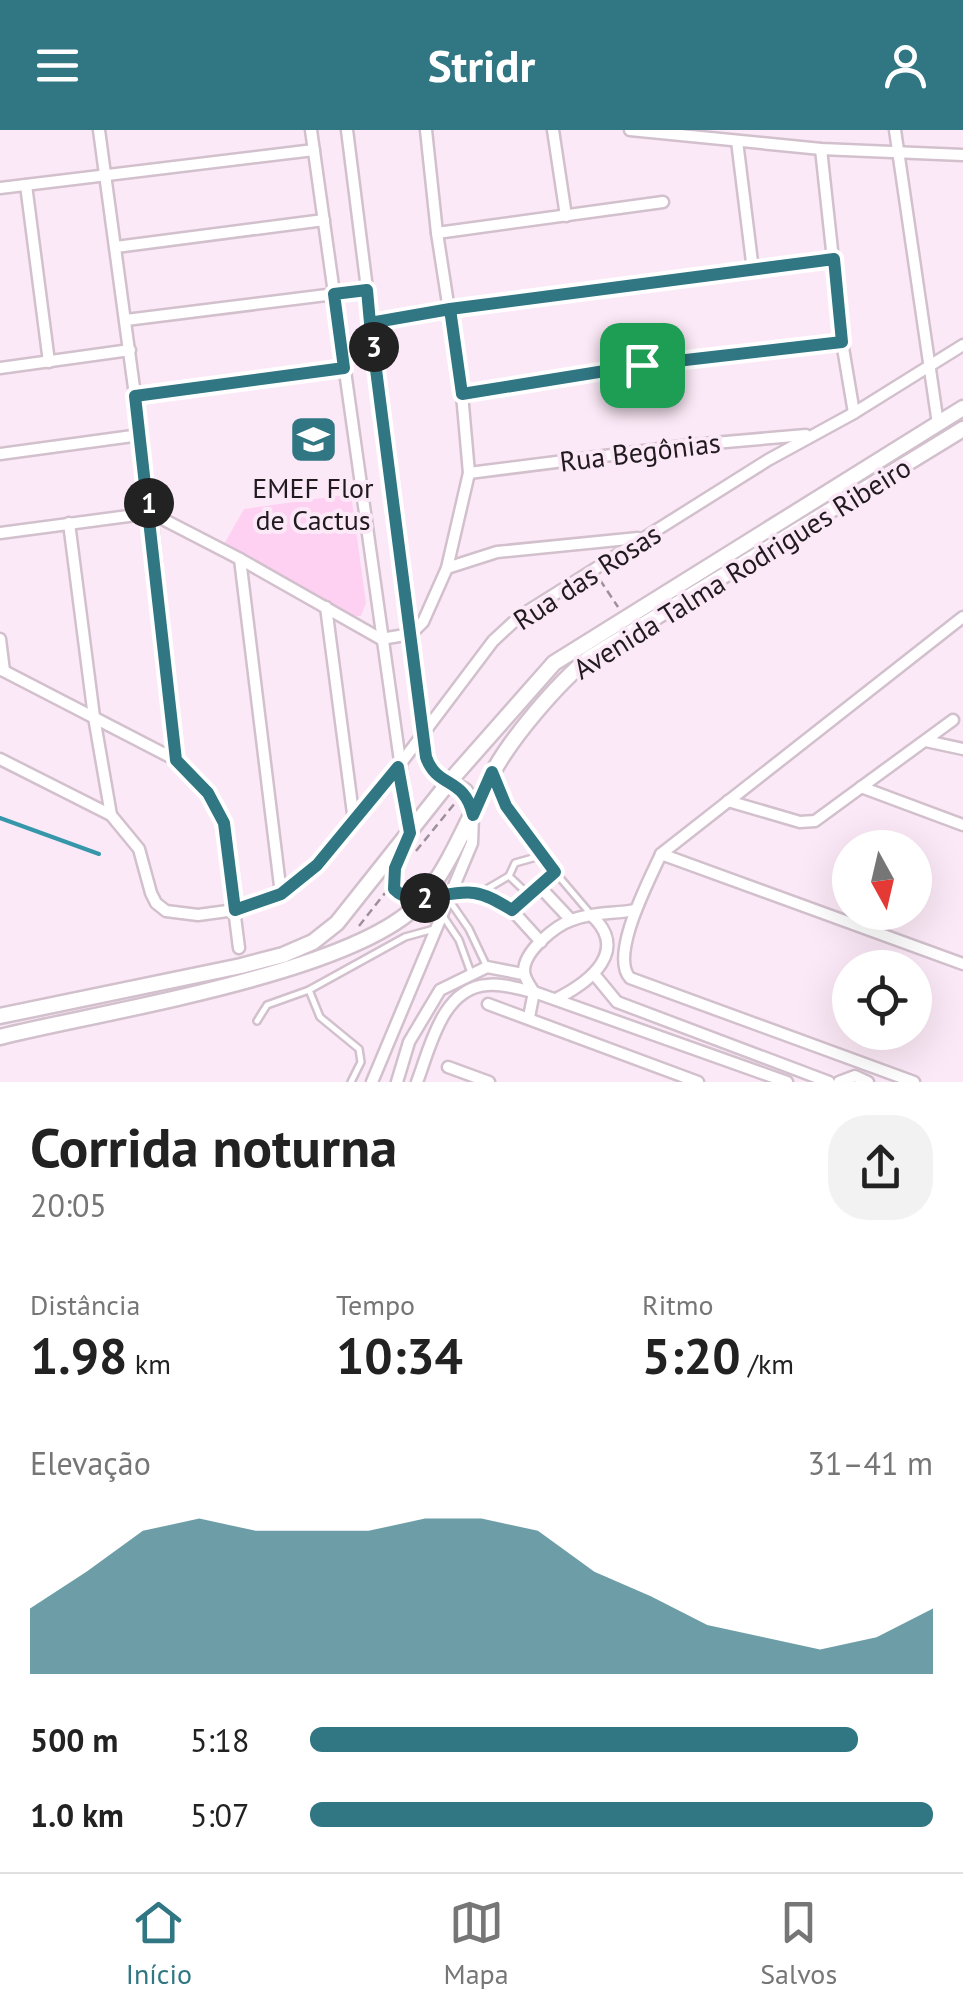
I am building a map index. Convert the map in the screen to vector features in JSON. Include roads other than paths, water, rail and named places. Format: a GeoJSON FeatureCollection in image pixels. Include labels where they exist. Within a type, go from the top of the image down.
{"type":"FeatureCollection","features":[{"type":"Feature","properties":{"kind":"main road","name":"Avenida Talma Rodrigues Ribeiro"},"geometry":{"type":"LineString","coordinates":[[0,1016],[240,966],[313,942],[337,923],[448,782],[554,663],[963,408]]}},
{"type":"Feature","properties":{"kind":"main road","name":"Avenida Talma Rodrigues Ribeiro"},"geometry":{"type":"LineString","coordinates":[[0,1037],[284,970],[391,925],[423,899],[473,815],[492,772],[551,693],[589,658],[963,429]]}},
{"type":"Feature","properties":{"kind":"main road"},"geometry":{"type":"LineString","coordinates":[[448,782],[465,792],[473,815]]}},
{"type":"Feature","properties":{"kind":"main road"},"geometry":{"type":"LineString","coordinates":[[410,833],[395,868],[394,889],[407,898],[423,899]]}},
{"type":"Feature","properties":{"kind":"street"},"geometry":{"type":"LineString","coordinates":[[99,130],[151,512],[176,760]]}},
{"type":"Feature","properties":{"kind":"street"},"geometry":{"type":"LineString","coordinates":[[311,130],[410,833]]}},
{"type":"Feature","properties":{"kind":"street"},"geometry":{"type":"LineString","coordinates":[[346,130],[423,732],[429,766],[448,782]]}},
{"type":"Feature","properties":{"kind":"street"},"geometry":{"type":"LineString","coordinates":[[0,532],[151,512],[381,639],[411,634],[423,622],[446,568],[469,474],[426,130]]}},
{"type":"Feature","properties":{"kind":"street"},"geometry":{"type":"LineString","coordinates":[[552,130],[566,216]]}},
{"type":"Feature","properties":{"kind":"street"},"geometry":{"type":"LineString","coordinates":[[630,130],[821,148],[963,155]]}},
{"type":"Feature","properties":{"kind":"street"},"geometry":{"type":"LineString","coordinates":[[896,130],[896,152],[938,424]]}},
{"type":"Feature","properties":{"kind":"street"},"geometry":{"type":"LineString","coordinates":[[737,141],[752,270]]}},
{"type":"Feature","properties":{"kind":"street"},"geometry":{"type":"LineString","coordinates":[[821,148],[842,342],[854,413]]}},
{"type":"Feature","properties":{"kind":"street"},"geometry":{"type":"LineString","coordinates":[[0,188],[314,150]]}},
{"type":"Feature","properties":{"kind":"street"},"geometry":{"type":"LineString","coordinates":[[26,185],[50,362]]}},
{"type":"Feature","properties":{"kind":"street"},"geometry":{"type":"LineString","coordinates":[[437,232],[663,202]]}},
{"type":"Feature","properties":{"kind":"street"},"geometry":{"type":"LineString","coordinates":[[116,247],[324,220]]}},
{"type":"Feature","properties":{"kind":"street"},"geometry":{"type":"LineString","coordinates":[[370,323],[834,259]]}},
{"type":"Feature","properties":{"kind":"street"},"geometry":{"type":"LineString","coordinates":[[126,320],[367,290]]}},
{"type":"Feature","properties":{"kind":"street"},"geometry":{"type":"LineString","coordinates":[[462,394],[642,365],[842,342]]}},
{"type":"Feature","properties":{"kind":"street","name":"Rua das Rosas"},"geometry":{"type":"LineString","coordinates":[[0,759],[111,815],[139,849],[151,893],[166,911],[198,915],[235,910],[281,894],[317,865],[398,767],[493,641],[520,616],[811,435],[963,346]]}},
{"type":"Feature","properties":{"kind":"street"},"geometry":{"type":"LineString","coordinates":[[0,368],[130,350]]}},
{"type":"Feature","properties":{"kind":"street"},"geometry":{"type":"LineString","coordinates":[[135,396],[344,368]]}},
{"type":"Feature","properties":{"kind":"street","name":"Rua Begônias"},"geometry":{"type":"LineString","coordinates":[[469,474],[691,445],[811,435]]}},
{"type":"Feature","properties":{"kind":"street"},"geometry":{"type":"LineString","coordinates":[[0,454],[140,436]]}},
{"type":"Feature","properties":{"kind":"street"},"geometry":{"type":"LineString","coordinates":[[68,523],[111,815]]}},
{"type":"Feature","properties":{"kind":"street"},"geometry":{"type":"LineString","coordinates":[[446,568],[497,552],[644,538]]}},
{"type":"Feature","properties":{"kind":"street"},"geometry":{"type":"LineString","coordinates":[[240,558],[281,894]]}},
{"type":"Feature","properties":{"kind":"street"},"geometry":{"type":"LineString","coordinates":[[326,607],[354,821]]}},
{"type":"Feature","properties":{"kind":"street"},"geometry":{"type":"LineString","coordinates":[[914,1082],[630,978],[624,973],[623,957],[636,910],[661,854],[963,617]]}},
{"type":"Feature","properties":{"kind":"street"},"geometry":{"type":"LineString","coordinates":[[0,639],[2,670],[176,760],[208,793],[224,823],[239,948]]}},
{"type":"Feature","properties":{"kind":"street"},"geometry":{"type":"LineString","coordinates":[[728,801],[800,822],[815,821],[953,720]]}},
{"type":"Feature","properties":{"kind":"street"},"geometry":{"type":"LineString","coordinates":[[926,741],[963,749]]}},
{"type":"Feature","properties":{"kind":"street"},"geometry":{"type":"LineString","coordinates":[[492,772],[506,806],[555,872],[512,910]]}},
{"type":"Feature","properties":{"kind":"street"},"geometry":{"type":"LineString","coordinates":[[861,787],[963,825]]}},
{"type":"Feature","properties":{"kind":"street"},"geometry":{"type":"LineString","coordinates":[[372,1082],[472,843],[473,815]]}},
{"type":"Feature","properties":{"kind":"street"},"geometry":{"type":"LineString","coordinates":[[661,854],[963,964]]}},
{"type":"Feature","properties":{"kind":"street"},"geometry":{"type":"LineString","coordinates":[[539,886],[571,920]]}},
{"type":"Feature","properties":{"kind":"street"},"geometry":{"type":"LineString","coordinates":[[423,899],[479,894],[512,910],[541,942]]}},
{"type":"Feature","properties":{"kind":"street"},"geometry":{"type":"LineString","coordinates":[[529,1017],[534,992],[524,966],[541,942],[571,920],[636,910]]}},
{"type":"Feature","properties":{"kind":"street"},"geometry":{"type":"LineString","coordinates":[[558,998],[594,974],[607,953],[606,933],[613,914]]}},
{"type":"Feature","properties":{"kind":"street"},"geometry":{"type":"LineString","coordinates":[[590,915],[606,933]]}},
{"type":"Feature","properties":{"kind":"street"},"geometry":{"type":"LineString","coordinates":[[397,1082],[409,1042],[440,990],[487,967],[524,974]]}},
{"type":"Feature","properties":{"kind":"street"},"geometry":{"type":"LineString","coordinates":[[594,974],[617,1002],[829,1082]]}},
{"type":"Feature","properties":{"kind":"street"},"geometry":{"type":"LineString","coordinates":[[417,1082],[440,1023],[457,998],[484,984],[558,998],[788,1082]]}},
{"type":"Feature","properties":{"kind":"street"},"geometry":{"type":"LineString","coordinates":[[488,1004],[698,1082]]}},
{"type":"Feature","properties":{"kind":"street"},"geometry":{"type":"LineString","coordinates":[[839,1082],[848,1077],[865,1080],[867,1065]]}},
{"type":"Feature","properties":{"kind":"street"},"geometry":{"type":"LineString","coordinates":[[448,1067],[489,1082]]}},
{"type":"Feature","properties":{"kind":"lane"},"geometry":{"type":"LineString","coordinates":[[479,894],[509,876],[515,863],[543,855]]}},
{"type":"Feature","properties":{"kind":"lane"},"geometry":{"type":"LineString","coordinates":[[555,872],[590,915]]}},
{"type":"Feature","properties":{"kind":"lane"},"geometry":{"type":"LineString","coordinates":[[509,876],[529,895]]}},
{"type":"Feature","properties":{"kind":"lane"},"geometry":{"type":"LineString","coordinates":[[448,894],[487,967]]}},
{"type":"Feature","properties":{"kind":"lane"},"geometry":{"type":"LineString","coordinates":[[441,914],[459,940],[471,973]]}},
{"type":"Feature","properties":{"kind":"lane"},"geometry":{"type":"LineString","coordinates":[[256,1021],[267,1005],[308,990],[406,938],[434,929]]}},
{"type":"Feature","properties":{"kind":"lane"},"geometry":{"type":"LineString","coordinates":[[308,990],[320,1018],[359,1049],[361,1062],[351,1082]]}},
{"type":"Feature","properties":{"kind":"waterway"},"geometry":{"type":"LineString","coordinates":[[0,818],[99,854]]}},
{"type":"Feature","properties":{"kind":"place","name":"EMEF Flor de Cactus"},"geometry":{"type":"Point","coordinates":[313,440]}}]}
